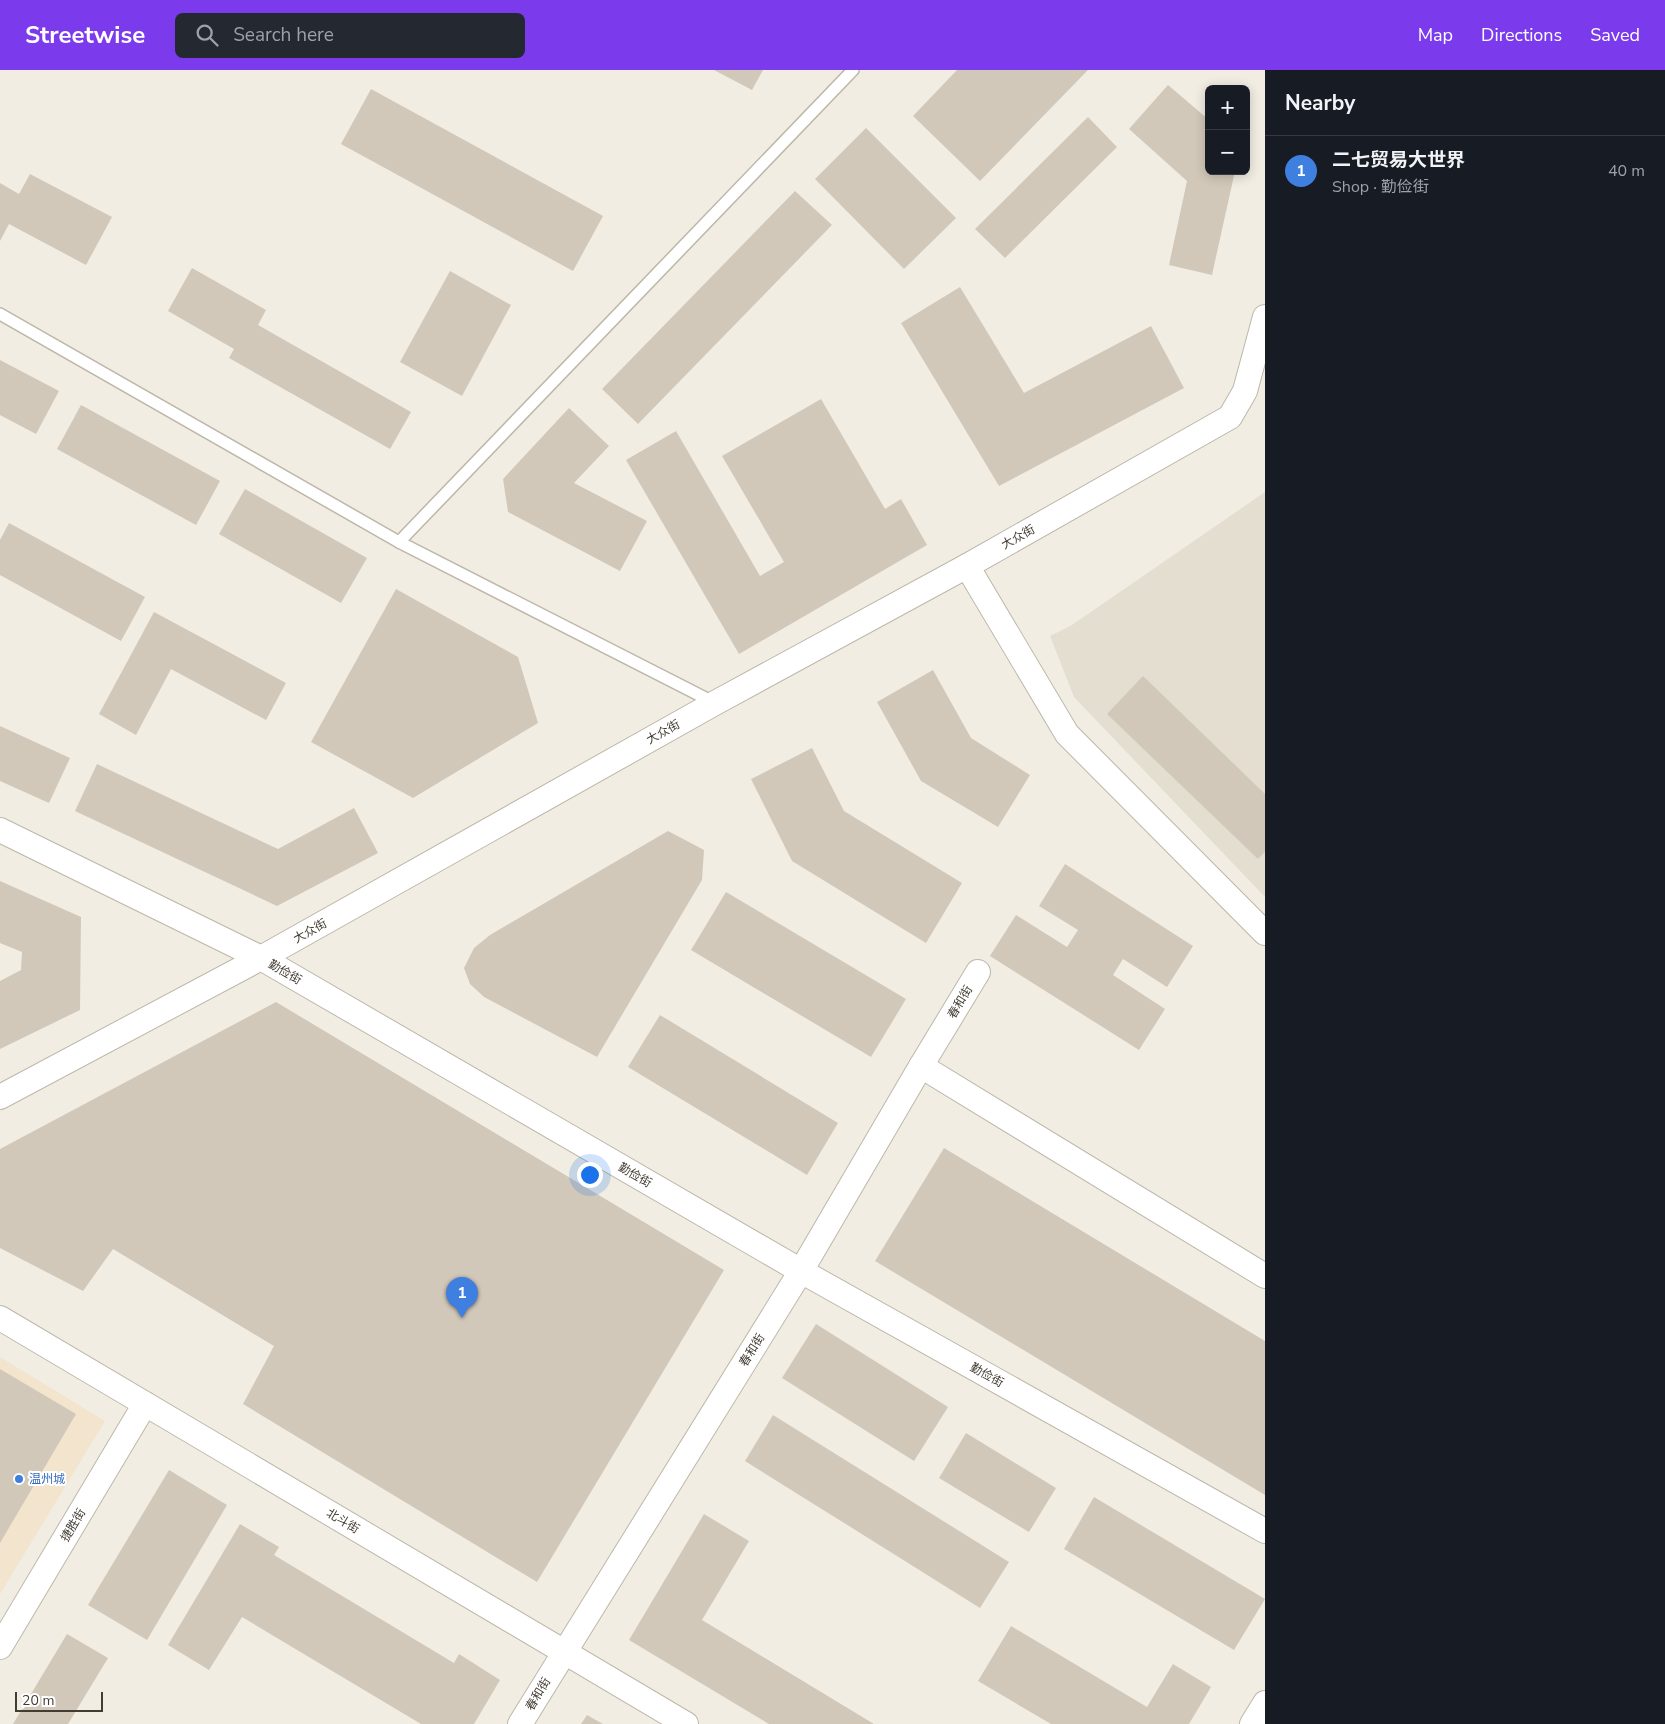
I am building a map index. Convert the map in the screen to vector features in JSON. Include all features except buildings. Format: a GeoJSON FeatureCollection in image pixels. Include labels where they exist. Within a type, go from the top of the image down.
{"type":"FeatureCollection","features":[{"type":"Feature","properties":{"kind":"street","name":"大众街"},"geometry":{"type":"LineString","coordinates":[[0,1097],[261,958],[715,703],[967,566],[1230,417],[1245,391],[1265,316]]}},
{"type":"Feature","properties":{"kind":"street"},"geometry":{"type":"LineString","coordinates":[[967,566],[1067,734],[1265,933]]}},
{"type":"Feature","properties":{"kind":"street","name":"勤俭街"},"geometry":{"type":"LineString","coordinates":[[0,830],[261,958],[801,1271],[1265,1531]]}},
{"type":"Feature","properties":{"kind":"street","name":"春和街"},"geometry":{"type":"LineString","coordinates":[[520,1724],[801,1271],[978,972]]}},
{"type":"Feature","properties":{"kind":"street"},"geometry":{"type":"LineString","coordinates":[[921,1066],[1265,1276]]}},
{"type":"Feature","properties":{"kind":"street","name":"北斗街"},"geometry":{"type":"LineString","coordinates":[[0,1318],[686,1724]]}},
{"type":"Feature","properties":{"kind":"street","name":"捷胜街"},"geometry":{"type":"LineString","coordinates":[[0,1647],[145,1404]]}},
{"type":"Feature","properties":{"kind":"street"},"geometry":{"type":"LineString","coordinates":[[1252,1724],[1265,1703]]}},
{"type":"Feature","properties":{"kind":"lane"},"geometry":{"type":"LineString","coordinates":[[399,542],[852,70]]}},
{"type":"Feature","properties":{"kind":"lane"},"geometry":{"type":"LineString","coordinates":[[0,314],[399,542],[715,703]]}},
{"type":"Feature","properties":{"kind":"shaded area"},"geometry":{"type":"Polygon","coordinates":[[[1265,492],[1265,897],[1074,697],[1050,636],[1072,625],[1265,492]]]}},
{"type":"Feature","properties":{"kind":"shaded area"},"geometry":{"type":"Polygon","coordinates":[[[0,1357],[105,1421],[0,1594],[0,1357]]]}},
{"type":"Feature","properties":{"kind":"place","name":"二七贸易大世界"},"geometry":{"type":"Point","coordinates":[462,1318]}},
{"type":"Feature","properties":{"kind":"place","name":"温州城"},"geometry":{"type":"Point","coordinates":[19,1479]}}]}
